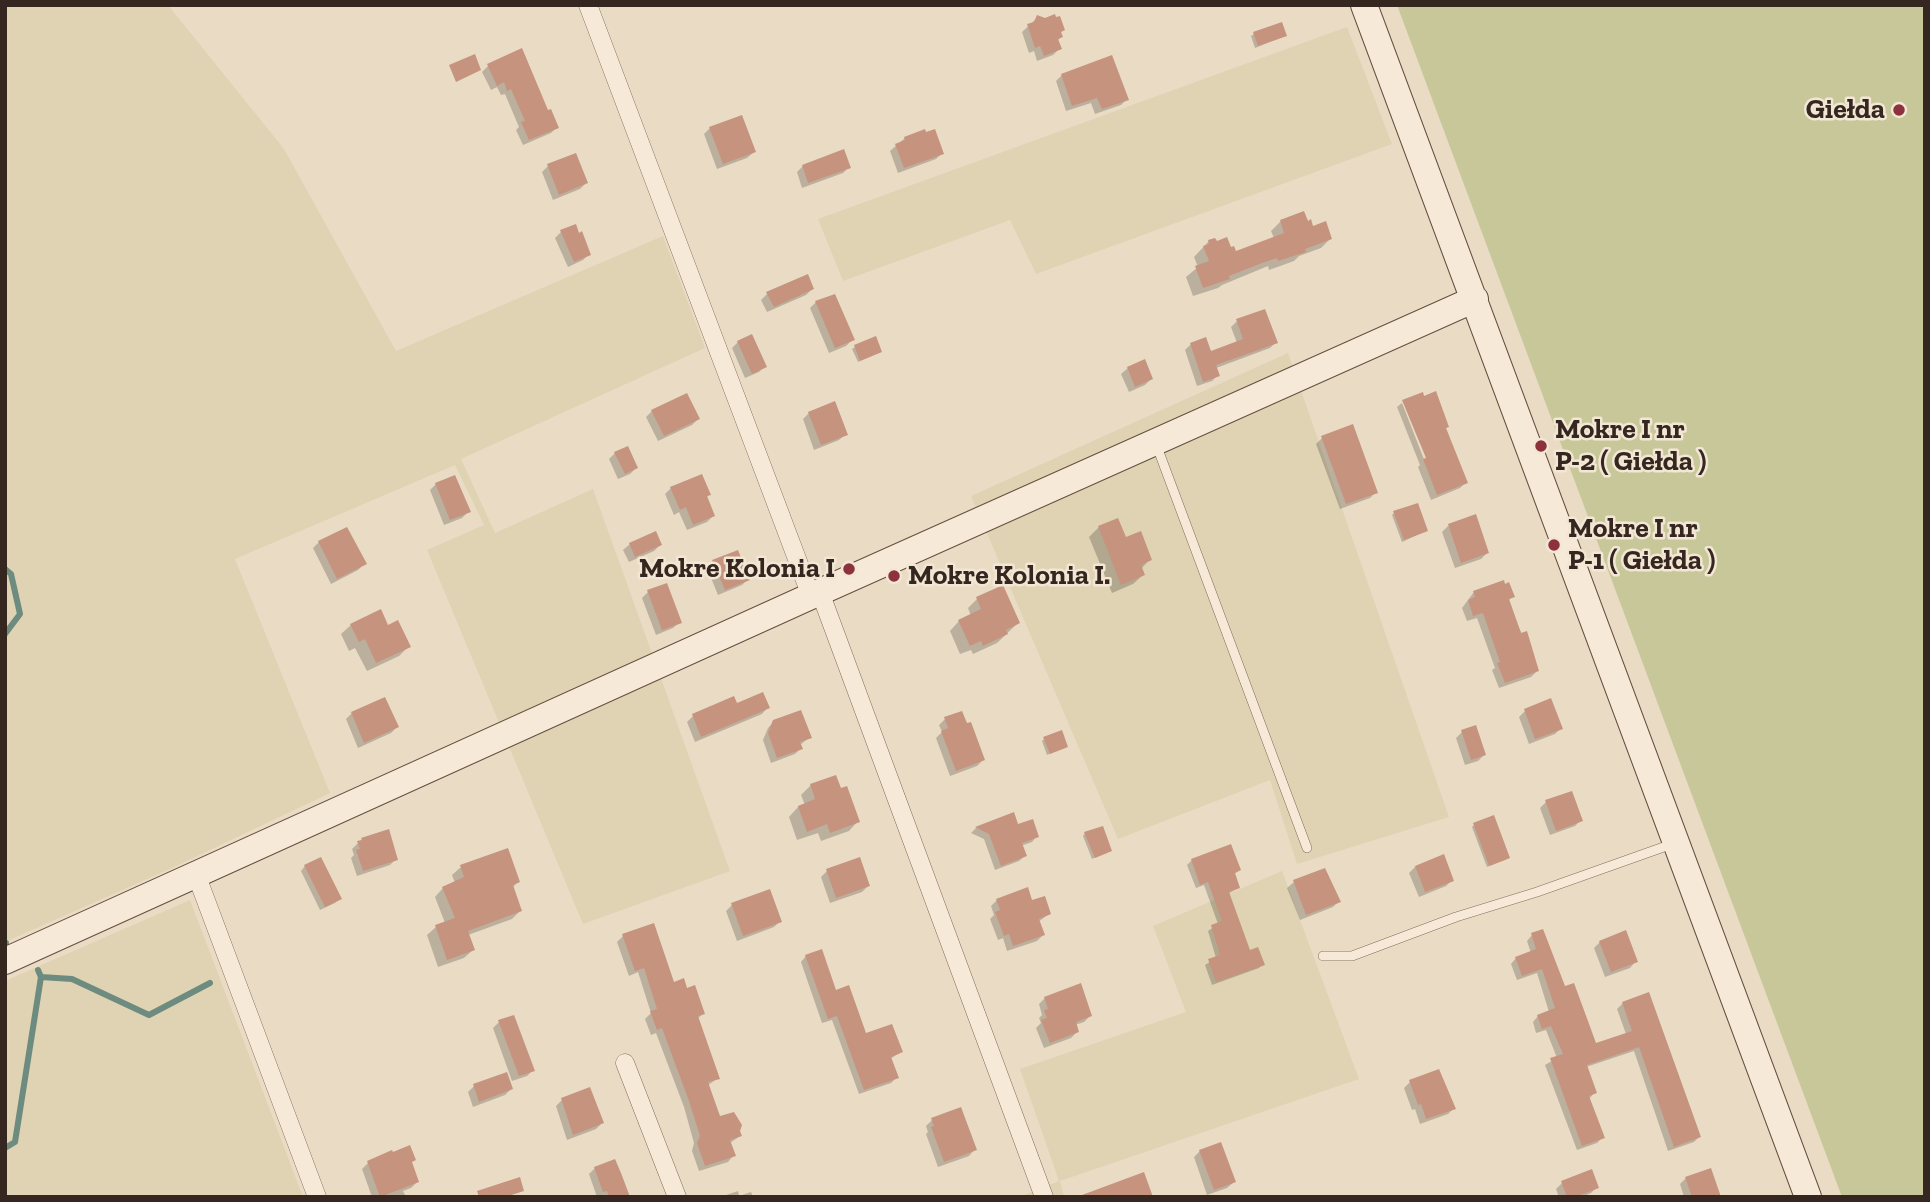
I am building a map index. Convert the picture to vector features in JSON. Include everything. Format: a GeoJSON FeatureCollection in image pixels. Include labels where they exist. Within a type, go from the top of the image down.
{"type":"FeatureCollection","features":[{"type":"Feature","properties":{"kind":"street"},"geometry":{"type":"LineString","coordinates":[[588,5],[816,594],[1044,1197]]}},
{"type":"Feature","properties":{"kind":"street"},"geometry":{"type":"LineString","coordinates":[[1364,5],[1808,1197]]}},
{"type":"Feature","properties":{"kind":"street"},"geometry":{"type":"LineString","coordinates":[[5,961],[1475,299]]}},
{"type":"Feature","properties":{"kind":"street"},"geometry":{"type":"LineString","coordinates":[[196,874],[317,1197]]}},
{"type":"Feature","properties":{"kind":"street"},"geometry":{"type":"LineString","coordinates":[[625,1063],[677,1197]]}},
{"type":"Feature","properties":{"kind":"lane"},"geometry":{"type":"LineString","coordinates":[[1152,443],[1159,452],[1307,848]]}},
{"type":"Feature","properties":{"kind":"lane"},"geometry":{"type":"LineString","coordinates":[[1323,956],[1352,956],[1456,917],[1677,843]]}},
{"type":"Feature","properties":{"kind":"shaded area"},"geometry":{"type":"Polygon","coordinates":[[[5,5],[168,5],[284,149],[396,351],[663,236],[705,348],[461,459],[495,533],[593,489],[730,871],[583,924],[427,550],[484,525],[455,465],[235,559],[330,793],[172,868],[5,942],[5,5]]]}},
{"type":"Feature","properties":{"kind":"shaded area"},"geometry":{"type":"Polygon","coordinates":[[[1347,27],[1392,144],[1036,274],[1010,220],[843,281],[818,219],[1347,27]]]}},
{"type":"Feature","properties":{"kind":"shaded area"},"geometry":{"type":"Polygon","coordinates":[[[1288,353],[1449,817],[1297,864],[1270,780],[1118,839],[971,496],[1288,353]]]}},
{"type":"Feature","properties":{"kind":"shaded area"},"geometry":{"type":"Polygon","coordinates":[[[1282,871],[1359,1079],[1060,1181],[1064,1197],[1019,1197],[1059,1181],[1020,1069],[1186,1012],[1153,926],[1282,871]]]}},
{"type":"Feature","properties":{"kind":"shaded area"},"geometry":{"type":"Polygon","coordinates":[[[190,900],[303,1197],[5,1197],[5,981],[190,900]]]}},
{"type":"Feature","properties":{"kind":"green space"},"geometry":{"type":"Polygon","coordinates":[[[1397,5],[1925,5],[1925,1197],[1842,1197],[1397,5]]]}},
{"type":"Feature","properties":{"kind":"building"},"geometry":{"type":"Polygon","coordinates":[[[1055,14],[1056,17],[1060,16],[1065,30],[1061,32],[1063,37],[1058,39],[1062,49],[1044,56],[1040,46],[1035,48],[1027,24],[1034,22],[1037,15],[1045,18],[1055,14]]]}},
{"type":"Feature","properties":{"kind":"building"},"geometry":{"type":"Polygon","coordinates":[[[1282,22],[1287,36],[1258,46],[1253,32],[1282,22]]]}},
{"type":"Feature","properties":{"kind":"building"},"geometry":{"type":"Polygon","coordinates":[[[522,48],[548,110],[551,109],[559,128],[529,140],[521,122],[525,121],[511,89],[507,91],[504,82],[497,86],[487,64],[522,48]]]}},
{"type":"Feature","properties":{"kind":"building"},"geometry":{"type":"Polygon","coordinates":[[[475,54],[481,70],[456,82],[449,65],[475,54]]]}},
{"type":"Feature","properties":{"kind":"building"},"geometry":{"type":"Polygon","coordinates":[[[1112,55],[1129,100],[1102,109],[1097,98],[1072,106],[1061,74],[1112,55]]]}},
{"type":"Feature","properties":{"kind":"building"},"geometry":{"type":"Polygon","coordinates":[[[742,115],[756,152],[723,164],[709,127],[742,115]]]}},
{"type":"Feature","properties":{"kind":"building"},"geometry":{"type":"Polygon","coordinates":[[[925,129],[926,132],[935,129],[944,154],[904,168],[895,144],[905,140],[904,137],[925,129]]]}},
{"type":"Feature","properties":{"kind":"building"},"geometry":{"type":"Polygon","coordinates":[[[844,149],[851,168],[808,183],[802,165],[844,149]]]}},
{"type":"Feature","properties":{"kind":"building"},"geometry":{"type":"Polygon","coordinates":[[[576,153],[588,183],[559,195],[547,164],[576,153]]]}},
{"type":"Feature","properties":{"kind":"building"},"geometry":{"type":"Polygon","coordinates":[[[1304,211],[1313,226],[1326,221],[1332,239],[1305,249],[1306,252],[1262,263],[1229,276],[1230,279],[1203,288],[1195,266],[1209,261],[1203,246],[1209,244],[1208,240],[1215,238],[1217,241],[1227,237],[1236,251],[1284,233],[1280,220],[1304,211]]]}},
{"type":"Feature","properties":{"kind":"building"},"geometry":{"type":"Polygon","coordinates":[[[576,224],[579,233],[582,231],[591,255],[574,262],[560,230],[576,224]]]}},
{"type":"Feature","properties":{"kind":"building"},"geometry":{"type":"Polygon","coordinates":[[[808,274],[814,289],[774,307],[766,292],[808,274]]]}},
{"type":"Feature","properties":{"kind":"building"},"geometry":{"type":"Polygon","coordinates":[[[835,294],[855,340],[835,348],[815,301],[835,294]]]}},
{"type":"Feature","properties":{"kind":"building"},"geometry":{"type":"Polygon","coordinates":[[[1265,309],[1278,343],[1216,365],[1220,376],[1203,382],[1190,343],[1206,337],[1211,351],[1243,339],[1236,319],[1265,309]]]}},
{"type":"Feature","properties":{"kind":"building"},"geometry":{"type":"Polygon","coordinates":[[[752,334],[767,367],[752,374],[737,341],[752,334]]]}},
{"type":"Feature","properties":{"kind":"building"},"geometry":{"type":"Polygon","coordinates":[[[876,336],[882,352],[860,361],[854,345],[876,336]]]}},
{"type":"Feature","properties":{"kind":"building"},"geometry":{"type":"Polygon","coordinates":[[[1145,359],[1153,379],[1135,387],[1127,367],[1145,359]]]}},
{"type":"Feature","properties":{"kind":"building"},"geometry":{"type":"Polygon","coordinates":[[[1436,391],[1449,427],[1446,428],[1468,483],[1437,495],[1423,459],[1426,458],[1402,400],[1423,392],[1424,396],[1436,391]]]}},
{"type":"Feature","properties":{"kind":"building"},"geometry":{"type":"Polygon","coordinates":[[[687,393],[700,419],[664,436],[651,410],[687,393]]]}},
{"type":"Feature","properties":{"kind":"building"},"geometry":{"type":"Polygon","coordinates":[[[835,401],[848,435],[821,445],[808,412],[835,401]]]}},
{"type":"Feature","properties":{"kind":"building"},"geometry":{"type":"Polygon","coordinates":[[[1353,424],[1378,493],[1346,504],[1321,436],[1353,424]]]}},
{"type":"Feature","properties":{"kind":"building"},"geometry":{"type":"Polygon","coordinates":[[[628,446],[638,468],[625,474],[614,452],[628,446]]]}},
{"type":"Feature","properties":{"kind":"building"},"geometry":{"type":"Polygon","coordinates":[[[702,474],[711,495],[707,496],[715,516],[693,525],[686,507],[680,510],[670,487],[702,474]]]}},
{"type":"Feature","properties":{"kind":"building"},"geometry":{"type":"Polygon","coordinates":[[[455,475],[471,512],[450,520],[435,483],[455,475]]]}},
{"type":"Feature","properties":{"kind":"building"},"geometry":{"type":"Polygon","coordinates":[[[1418,503],[1428,531],[1404,540],[1393,511],[1418,503]]]}},
{"type":"Feature","properties":{"kind":"building"},"geometry":{"type":"Polygon","coordinates":[[[1476,514],[1489,553],[1461,563],[1448,524],[1476,514]]]}},
{"type":"Feature","properties":{"kind":"building"},"geometry":{"type":"Polygon","coordinates":[[[1118,518],[1126,537],[1141,531],[1152,560],[1141,565],[1145,575],[1121,585],[1098,526],[1118,518]]]}},
{"type":"Feature","properties":{"kind":"building"},"geometry":{"type":"Polygon","coordinates":[[[347,527],[367,564],[337,579],[318,541],[347,527]]]}},
{"type":"Feature","properties":{"kind":"building"},"geometry":{"type":"Polygon","coordinates":[[[656,531],[662,545],[635,557],[629,543],[656,531]]]}},
{"type":"Feature","properties":{"kind":"building"},"geometry":{"type":"Polygon","coordinates":[[[738,550],[750,580],[725,590],[712,560],[738,550]]]}},
{"type":"Feature","properties":{"kind":"building"},"geometry":{"type":"Polygon","coordinates":[[[1504,580],[1505,584],[1509,582],[1515,597],[1509,599],[1521,633],[1527,631],[1539,671],[1505,683],[1483,613],[1473,616],[1468,600],[1475,597],[1473,591],[1504,580]]]}},
{"type":"Feature","properties":{"kind":"building"},"geometry":{"type":"Polygon","coordinates":[[[667,583],[682,623],[662,630],[647,590],[667,583]]]}},
{"type":"Feature","properties":{"kind":"building"},"geometry":{"type":"Polygon","coordinates":[[[1003,585],[1020,623],[1006,630],[1008,634],[983,646],[981,641],[970,646],[958,620],[981,609],[976,597],[1003,585]]]}},
{"type":"Feature","properties":{"kind":"building"},"geometry":{"type":"Polygon","coordinates":[[[381,609],[388,625],[398,620],[411,647],[376,663],[365,639],[359,642],[350,624],[381,609]]]}},
{"type":"Feature","properties":{"kind":"building"},"geometry":{"type":"Polygon","coordinates":[[[763,692],[770,708],[701,737],[692,714],[734,696],[737,703],[763,692]]]}},
{"type":"Feature","properties":{"kind":"building"},"geometry":{"type":"Polygon","coordinates":[[[385,697],[399,727],[364,743],[351,712],[385,697]]]}},
{"type":"Feature","properties":{"kind":"building"},"geometry":{"type":"Polygon","coordinates":[[[1551,698],[1563,729],[1535,739],[1524,709],[1551,698]]]}},
{"type":"Feature","properties":{"kind":"building"},"geometry":{"type":"Polygon","coordinates":[[[801,710],[812,738],[800,742],[803,749],[777,758],[768,733],[773,720],[801,710]]]}},
{"type":"Feature","properties":{"kind":"building"},"geometry":{"type":"Polygon","coordinates":[[[962,711],[967,723],[971,722],[985,760],[956,771],[941,731],[948,728],[944,717],[962,711]]]}},
{"type":"Feature","properties":{"kind":"building"},"geometry":{"type":"Polygon","coordinates":[[[1476,725],[1486,755],[1471,760],[1461,730],[1476,725]]]}},
{"type":"Feature","properties":{"kind":"building"},"geometry":{"type":"Polygon","coordinates":[[[1062,730],[1068,747],[1050,754],[1043,737],[1062,730]]]}},
{"type":"Feature","properties":{"kind":"building"},"geometry":{"type":"Polygon","coordinates":[[[836,775],[841,788],[847,786],[860,822],[830,833],[827,824],[807,832],[798,806],[815,799],[810,784],[836,775]]]}},
{"type":"Feature","properties":{"kind":"building"},"geometry":{"type":"Polygon","coordinates":[[[1572,791],[1583,821],[1556,831],[1545,800],[1572,791]]]}},
{"type":"Feature","properties":{"kind":"building"},"geometry":{"type":"Polygon","coordinates":[[[1014,812],[1018,824],[1033,819],[1039,837],[1022,843],[1027,856],[1001,866],[989,834],[975,827],[1014,812]]]}},
{"type":"Feature","properties":{"kind":"building"},"geometry":{"type":"Polygon","coordinates":[[[1494,815],[1510,858],[1489,866],[1473,823],[1494,815]]]}},
{"type":"Feature","properties":{"kind":"building"},"geometry":{"type":"Polygon","coordinates":[[[1103,826],[1112,851],[1095,858],[1084,832],[1103,826]]]}},
{"type":"Feature","properties":{"kind":"building"},"geometry":{"type":"Polygon","coordinates":[[[389,829],[398,860],[363,871],[356,850],[360,849],[357,841],[389,829]]]}},
{"type":"Feature","properties":{"kind":"building"},"geometry":{"type":"Polygon","coordinates":[[[1231,844],[1241,870],[1235,873],[1240,888],[1229,892],[1250,950],[1258,947],[1265,965],[1216,982],[1208,959],[1220,955],[1211,925],[1222,921],[1208,882],[1200,885],[1191,859],[1231,844]]]}},
{"type":"Feature","properties":{"kind":"building"},"geometry":{"type":"Polygon","coordinates":[[[508,848],[520,882],[513,885],[522,911],[468,931],[475,950],[447,960],[435,925],[455,918],[442,887],[464,877],[460,865],[508,848]]]}},
{"type":"Feature","properties":{"kind":"building"},"geometry":{"type":"Polygon","coordinates":[[[1444,854],[1454,881],[1425,892],[1415,866],[1444,854]]]}},
{"type":"Feature","properties":{"kind":"building"},"geometry":{"type":"Polygon","coordinates":[[[321,857],[342,899],[325,907],[304,865],[321,857]]]}},
{"type":"Feature","properties":{"kind":"building"},"geometry":{"type":"Polygon","coordinates":[[[860,857],[870,886],[836,898],[826,869],[860,857]]]}},
{"type":"Feature","properties":{"kind":"building"},"geometry":{"type":"Polygon","coordinates":[[[1325,868],[1341,902],[1306,915],[1293,880],[1325,868]]]}},
{"type":"Feature","properties":{"kind":"building"},"geometry":{"type":"Polygon","coordinates":[[[1028,887],[1032,900],[1045,896],[1051,914],[1039,919],[1045,935],[1013,946],[1009,934],[1004,936],[995,912],[1000,910],[996,899],[1028,887]]]}},
{"type":"Feature","properties":{"kind":"building"},"geometry":{"type":"Polygon","coordinates":[[[770,889],[782,922],[743,936],[731,903],[770,889]]]}},
{"type":"Feature","properties":{"kind":"building"},"geometry":{"type":"Polygon","coordinates":[[[654,923],[674,982],[684,978],[687,988],[695,985],[705,1014],[698,1016],[720,1079],[708,1082],[720,1116],[734,1112],[742,1125],[742,1136],[730,1140],[736,1156],[705,1166],[697,1143],[700,1136],[689,1101],[662,1028],[657,1030],[650,1011],[657,1009],[644,968],[635,971],[622,934],[654,923]]]}},
{"type":"Feature","properties":{"kind":"building"},"geometry":{"type":"Polygon","coordinates":[[[1543,929],[1565,986],[1574,983],[1596,1043],[1632,1031],[1622,1002],[1649,992],[1701,1137],[1674,1147],[1639,1047],[1587,1065],[1597,1093],[1589,1096],[1605,1138],[1582,1146],[1550,1058],[1563,1054],[1551,1026],[1542,1029],[1537,1015],[1555,1008],[1542,969],[1522,976],[1515,957],[1536,949],[1531,933],[1543,929]]]}},
{"type":"Feature","properties":{"kind":"building"},"geometry":{"type":"Polygon","coordinates":[[[1626,930],[1638,962],[1611,972],[1599,941],[1626,930]]]}},
{"type":"Feature","properties":{"kind":"building"},"geometry":{"type":"Polygon","coordinates":[[[822,949],[836,990],[849,985],[866,1033],[892,1024],[903,1052],[891,1057],[899,1078],[864,1090],[837,1016],[828,1019],[805,955],[822,949]]]}},
{"type":"Feature","properties":{"kind":"building"},"geometry":{"type":"Polygon","coordinates":[[[1081,983],[1092,1016],[1076,1022],[1079,1032],[1050,1043],[1041,1020],[1047,1018],[1044,1010],[1048,1009],[1044,997],[1081,983]]]}},
{"type":"Feature","properties":{"kind":"building"},"geometry":{"type":"Polygon","coordinates":[[[514,1015],[535,1071],[519,1076],[498,1020],[514,1015]]]}},
{"type":"Feature","properties":{"kind":"building"},"geometry":{"type":"Polygon","coordinates":[[[1439,1069],[1456,1109],[1426,1119],[1409,1080],[1439,1069]]]}},
{"type":"Feature","properties":{"kind":"building"},"geometry":{"type":"Polygon","coordinates":[[[507,1072],[513,1089],[479,1102],[473,1084],[507,1072]]]}},
{"type":"Feature","properties":{"kind":"building"},"geometry":{"type":"Polygon","coordinates":[[[590,1087],[604,1123],[573,1135],[561,1098],[590,1087]]]}},
{"type":"Feature","properties":{"kind":"building"},"geometry":{"type":"Polygon","coordinates":[[[961,1107],[977,1150],[944,1162],[931,1127],[934,1126],[931,1118],[961,1107]]]}},
{"type":"Feature","properties":{"kind":"building"},"geometry":{"type":"Polygon","coordinates":[[[1221,1142],[1236,1182],[1214,1190],[1199,1150],[1221,1142]]]}},
{"type":"Feature","properties":{"kind":"building"},"geometry":{"type":"Polygon","coordinates":[[[410,1145],[416,1160],[412,1162],[419,1182],[380,1197],[367,1161],[410,1145]]]}},
{"type":"Feature","properties":{"kind":"building"},"geometry":{"type":"Polygon","coordinates":[[[615,1159],[630,1197],[609,1197],[607,1191],[603,1192],[594,1167],[615,1159]]]}},
{"type":"Feature","properties":{"kind":"building"},"geometry":{"type":"Polygon","coordinates":[[[1711,1168],[1721,1197],[1692,1197],[1685,1177],[1711,1168]]]}},
{"type":"Feature","properties":{"kind":"building"},"geometry":{"type":"Polygon","coordinates":[[[1592,1169],[1599,1188],[1575,1197],[1567,1197],[1561,1181],[1592,1169]]]}},
{"type":"Feature","properties":{"kind":"building"},"geometry":{"type":"Polygon","coordinates":[[[1144,1172],[1153,1197],[1082,1195],[1144,1172]]]}},
{"type":"Feature","properties":{"kind":"building"},"geometry":{"type":"Polygon","coordinates":[[[520,1177],[524,1191],[505,1197],[479,1197],[477,1191],[520,1177]]]}},
{"type":"Feature","properties":{"kind":"waterway"},"geometry":{"type":"LineString","coordinates":[[5,569],[11,574],[20,614],[5,634]]}},
{"type":"Feature","properties":{"kind":"waterway"},"geometry":{"type":"LineString","coordinates":[[38,970],[41,977],[72,979],[149,1015],[210,983]]}},
{"type":"Feature","properties":{"kind":"waterway"},"geometry":{"type":"LineString","coordinates":[[5,1148],[15,1142],[41,977]]}},
{"type":"Feature","properties":{"kind":"place","name":"Giełda"},"geometry":{"type":"Point","coordinates":[1899,110]}},
{"type":"Feature","properties":{"kind":"place","name":"Mokre I nr P-2 ( Giełda )"},"geometry":{"type":"Point","coordinates":[1541,446]}},
{"type":"Feature","properties":{"kind":"place","name":"Mokre I nr P-1 ( Giełda )"},"geometry":{"type":"Point","coordinates":[1554,545]}},
{"type":"Feature","properties":{"kind":"place","name":"Mokre Kolonia I"},"geometry":{"type":"Point","coordinates":[849,569]}},
{"type":"Feature","properties":{"kind":"place","name":"Mokre Kolonia I."},"geometry":{"type":"Point","coordinates":[894,576]}}]}
